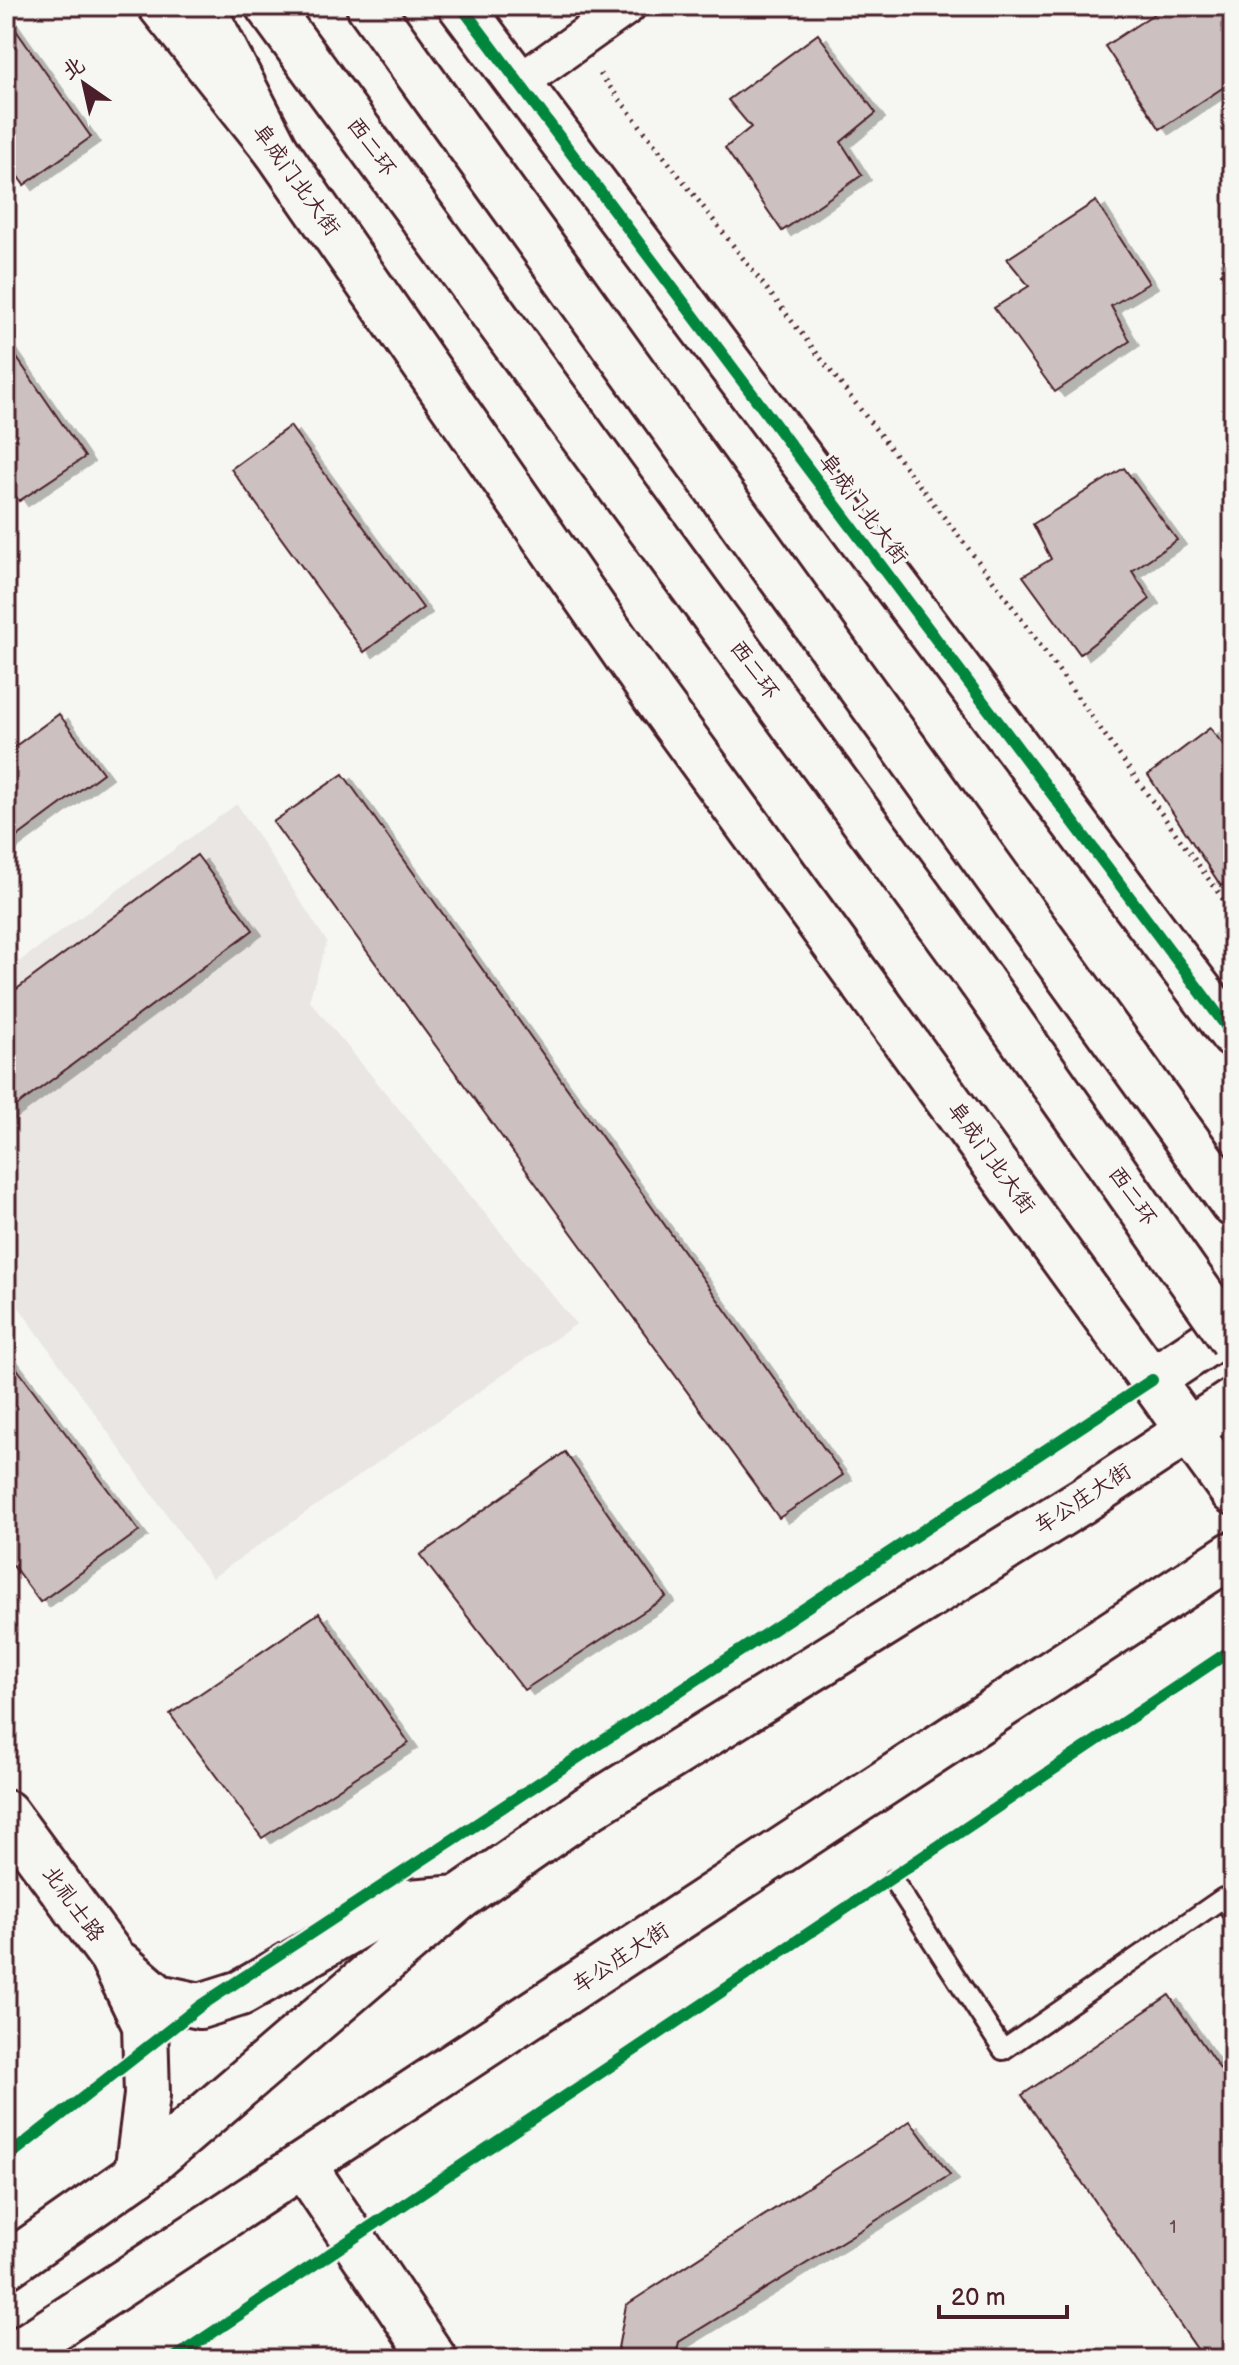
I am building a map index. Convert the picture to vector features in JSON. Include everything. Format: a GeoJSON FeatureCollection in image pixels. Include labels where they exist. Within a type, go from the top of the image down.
{"type":"FeatureCollection","features":[{"type":"Feature","properties":{"kind":"main road","name":"阜成门北大街"},"geometry":{"type":"LineString","coordinates":[[161,6],[276,150],[655,697],[1233,1492]]}},
{"type":"Feature","properties":{"kind":"main road"},"geometry":{"type":"LineString","coordinates":[[202,6],[276,150]]}},
{"type":"Feature","properties":{"kind":"main road","name":"西二环"},"geometry":{"type":"LineString","coordinates":[[268,6],[981,981],[1233,1340]]}},
{"type":"Feature","properties":{"kind":"main road"},"geometry":{"type":"LineString","coordinates":[[369,6],[1233,1204]]}},
{"type":"Feature","properties":{"kind":"main road","name":"阜成门北大街"},"geometry":{"type":"LineString","coordinates":[[461,6],[1233,1035]]}},
{"type":"Feature","properties":{"kind":"main road"},"geometry":{"type":"LineString","coordinates":[[1152,1380],[1233,1326]]}},
{"type":"Feature","properties":{"kind":"main road","name":"车公庄大街"},"geometry":{"type":"LineString","coordinates":[[6,2266],[137,2174],[459,1898],[587,1809],[1082,1501],[1233,1401]]}},
{"type":"Feature","properties":{"kind":"main road","name":"车公庄大街"},"geometry":{"type":"LineString","coordinates":[[7,2359],[1233,1554]]}},
{"type":"Feature","properties":{"kind":"main road","name":"北礼士路"},"geometry":{"type":"LineString","coordinates":[[6,1813],[112,1957],[145,2025],[147,2095],[137,2174]]}},
{"type":"Feature","properties":{"kind":"main road","name":"北礼士路"},"geometry":{"type":"LineString","coordinates":[[112,1957],[158,1997],[200,2006],[241,1993],[397,1903],[459,1898]]}},
{"type":"Feature","properties":{"kind":"main road"},"geometry":{"type":"LineString","coordinates":[[304,2166],[434,2359]]}},
{"type":"Feature","properties":{"kind":"street"},"geometry":{"type":"LineString","coordinates":[[519,83],[627,6]]}},
{"type":"Feature","properties":{"kind":"lane"},"geometry":{"type":"LineString","coordinates":[[893,1880],[1003,2050],[1223,1898],[1233,1913]]}},
{"type":"Feature","properties":{"kind":"path"},"geometry":{"type":"LineString","coordinates":[[576,43],[999,588],[1233,913]]}},
{"type":"Feature","properties":{"kind":"path"},"geometry":{"type":"LineString","coordinates":[[6,2130],[18,2150]]}},
{"type":"Feature","properties":{"kind":"path"},"geometry":{"type":"LineString","coordinates":[[6,2158],[29,2141]]}},
{"type":"Feature","properties":{"kind":"shaded area"},"geometry":{"type":"Polygon","coordinates":[[[237,804],[327,942],[309,1000],[576,1324],[212,1578],[6,1289],[6,971],[237,804]]]}},
{"type":"Feature","properties":{"kind":"building"},"geometry":{"type":"Polygon","coordinates":[[[1166,6],[1233,6],[1233,81],[1160,129],[1105,46],[1166,6]]]}},
{"type":"Feature","properties":{"kind":"building"},"geometry":{"type":"Polygon","coordinates":[[[6,16],[91,137],[24,185],[6,160],[6,16]]]}},
{"type":"Feature","properties":{"kind":"building"},"geometry":{"type":"Polygon","coordinates":[[[818,34],[876,113],[841,142],[862,175],[782,231],[725,148],[751,127],[728,100],[818,34]]]}},
{"type":"Feature","properties":{"kind":"building"},"geometry":{"type":"Polygon","coordinates":[[[1096,201],[1149,283],[1111,306],[1130,341],[1055,392],[994,308],[1029,286],[1007,259],[1096,201]]]}},
{"type":"Feature","properties":{"kind":"building"},"geometry":{"type":"Polygon","coordinates":[[[1233,266],[1233,291],[1221,274],[1233,266]]]}},
{"type":"Feature","properties":{"kind":"building"},"geometry":{"type":"Polygon","coordinates":[[[6,342],[85,457],[19,501],[6,482],[6,342]]]}},
{"type":"Feature","properties":{"kind":"building"},"geometry":{"type":"Polygon","coordinates":[[[290,426],[423,608],[364,652],[231,469],[290,426]]]}},
{"type":"Feature","properties":{"kind":"building"},"geometry":{"type":"Polygon","coordinates":[[[1124,468],[1177,540],[1132,571],[1150,599],[1080,654],[1023,576],[1051,559],[1033,524],[1124,468]]]}},
{"type":"Feature","properties":{"kind":"building"},"geometry":{"type":"Polygon","coordinates":[[[59,714],[103,773],[6,845],[6,753],[59,714]]]}},
{"type":"Feature","properties":{"kind":"building"},"geometry":{"type":"Polygon","coordinates":[[[1210,728],[1233,757],[1233,877],[1221,886],[1148,775],[1210,728]]]}},
{"type":"Feature","properties":{"kind":"building"},"geometry":{"type":"Polygon","coordinates":[[[343,774],[843,1475],[779,1518],[273,822],[343,774]]]}},
{"type":"Feature","properties":{"kind":"building"},"geometry":{"type":"Polygon","coordinates":[[[197,855],[253,930],[6,1114],[6,997],[197,855]]]}},
{"type":"Feature","properties":{"kind":"building"},"geometry":{"type":"Polygon","coordinates":[[[6,1354],[139,1531],[40,1602],[6,1556],[6,1354]]]}},
{"type":"Feature","properties":{"kind":"building"},"geometry":{"type":"Polygon","coordinates":[[[565,1452],[666,1597],[524,1690],[420,1555],[565,1452]]]}},
{"type":"Feature","properties":{"kind":"building"},"geometry":{"type":"Polygon","coordinates":[[[319,1613],[409,1743],[262,1838],[170,1714],[319,1613]]]}},
{"type":"Feature","properties":{"kind":"building"},"geometry":{"type":"Polygon","coordinates":[[[1169,1995],[1233,2088],[1233,2359],[1204,2359],[1022,2095],[1169,1995]]]}},
{"type":"Feature","properties":{"kind":"building"},"geometry":{"type":"Polygon","coordinates":[[[910,2121],[950,2175],[679,2342],[675,2359],[616,2359],[626,2305],[910,2121]]]}},
{"type":"Feature","properties":{"kind":"cycle path"},"geometry":{"type":"LineString","coordinates":[[461,6],[1233,1035]]}},
{"type":"Feature","properties":{"kind":"cycle path"},"geometry":{"type":"LineString","coordinates":[[6,2158],[200,2006],[1152,1380]]}},
{"type":"Feature","properties":{"kind":"cycle path"},"geometry":{"type":"LineString","coordinates":[[173,2359],[1233,1649]]}}]}
